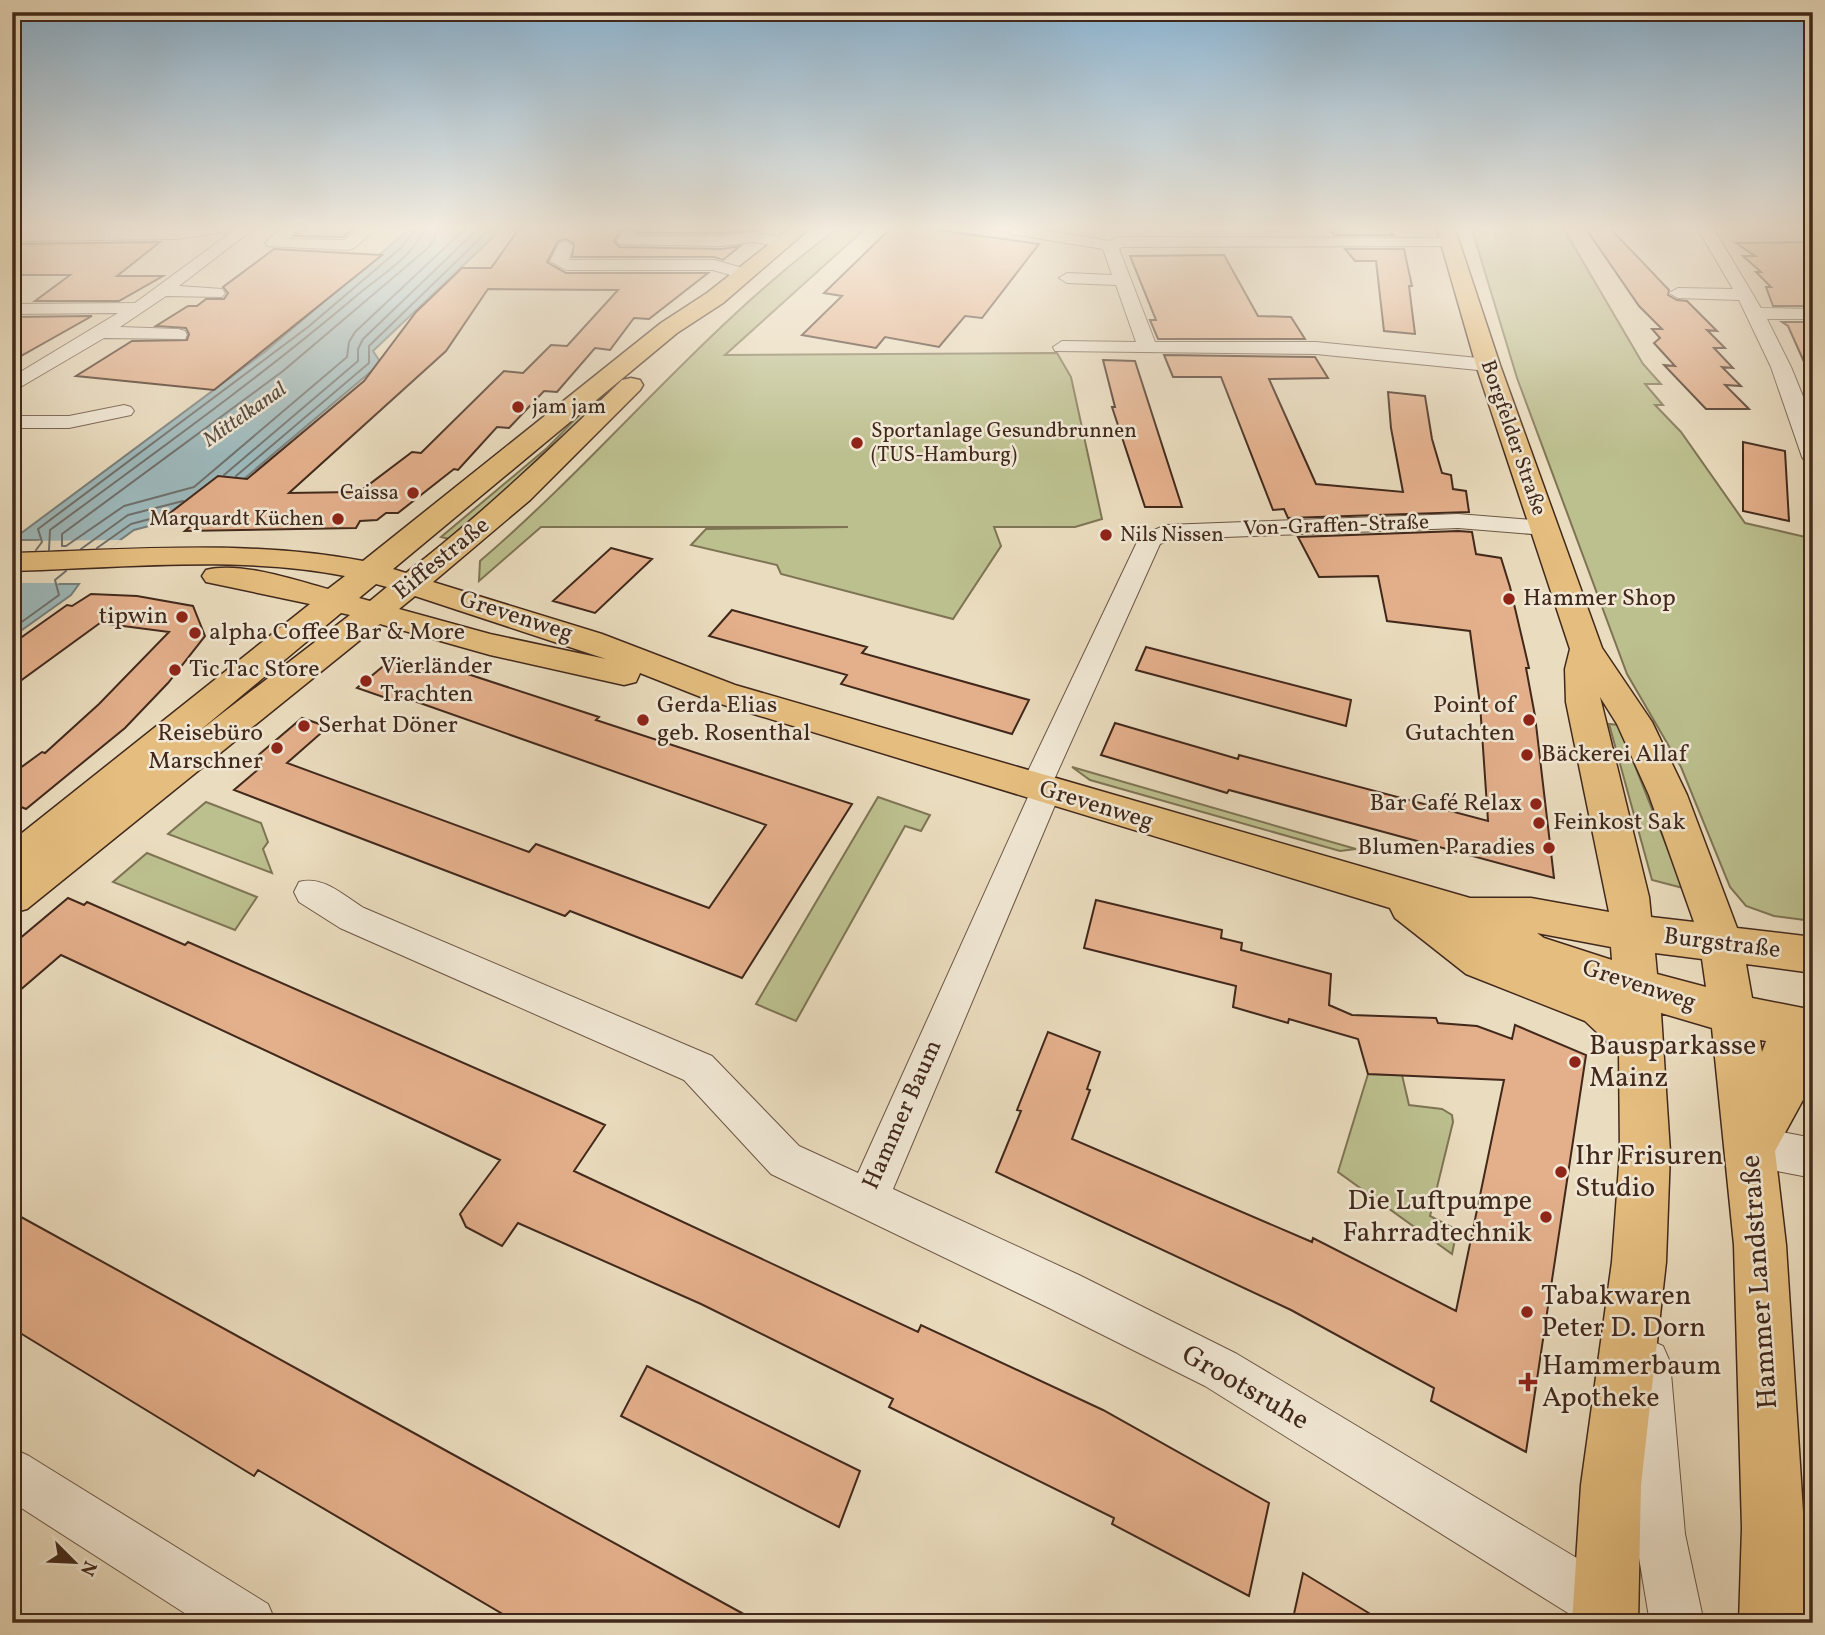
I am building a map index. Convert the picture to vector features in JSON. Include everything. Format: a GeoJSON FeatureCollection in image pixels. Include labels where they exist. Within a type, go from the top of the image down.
{"type":"FeatureCollection","features":[{"type":"Feature","properties":{"kind":"main road","name":"Eiffestraße"},"geometry":{"type":"LineString","coordinates":[[12,864],[669,328],[708,302]]}},
{"type":"Feature","properties":{"kind":"main road","name":"Eiffestraße"},"geometry":{"type":"LineString","coordinates":[[12,897],[412,584],[520,494],[567,451],[711,302]]}},
{"type":"Feature","properties":{"kind":"main road","name":"Borgfelder Straße"},"geometry":{"type":"LineString","coordinates":[[1469,302],[1586,649],[1634,722],[1668,795],[1712,912],[1721,944]]}},
{"type":"Feature","properties":{"kind":"main road","name":"Grevenweg"},"geometry":{"type":"LineString","coordinates":[[12,562],[202,555],[256,556],[314,561],[370,572],[590,641],[723,693],[1470,915],[1530,951],[1637,989]]}},
{"type":"Feature","properties":{"kind":"main road","name":"Grevenweg"},"geometry":{"type":"LineString","coordinates":[[94,561],[281,586],[568,663],[723,693]]}},
{"type":"Feature","properties":{"kind":"main road","name":"Borgfelder Straße"},"geometry":{"type":"LineString","coordinates":[[1586,649],[1582,669],[1583,702],[1628,897],[1637,989]]}},
{"type":"Feature","properties":{"kind":"main road"},"geometry":{"type":"LineString","coordinates":[[1393,892],[1481,961],[1601,1007],[1637,989]]}},
{"type":"Feature","properties":{"kind":"main road","name":"Grevenweg"},"geometry":{"type":"LineString","coordinates":[[1470,915],[1531,915],[1576,925],[1637,989]]}},
{"type":"Feature","properties":{"kind":"main road","name":"Burgstraße"},"geometry":{"type":"LineString","coordinates":[[1637,989],[1721,944],[1799,953]]}},
{"type":"Feature","properties":{"kind":"main road","name":"Hammer Landstraße"},"geometry":{"type":"LineString","coordinates":[[1721,944],[1742,1072],[1760,1245],[1773,1528],[1772,1623]]}},
{"type":"Feature","properties":{"kind":"main road"},"geometry":{"type":"LineString","coordinates":[[1732,1000],[1799,953]]}},
{"type":"Feature","properties":{"kind":"main road"},"geometry":{"type":"LineString","coordinates":[[1606,1615],[1611,1485],[1639,1262],[1645,1152],[1637,989],[1648,961],[1742,1072]]}},
{"type":"Feature","properties":{"kind":"main road"},"geometry":{"type":"LineString","coordinates":[[1637,989],[1649,1020],[1685,1002]]}},
{"type":"Feature","properties":{"kind":"main road","name":"Grevenweg"},"geometry":{"type":"LineString","coordinates":[[1685,1002],[1732,1000]]}},
{"type":"Feature","properties":{"kind":"main road"},"geometry":{"type":"LineString","coordinates":[[1732,1000],[1806,1029],[1785,1051],[1786,1087],[1751,1146]]}},
{"type":"Feature","properties":{"kind":"street"},"geometry":{"type":"LineString","coordinates":[[12,386],[147,302]]}},
{"type":"Feature","properties":{"kind":"street"},"geometry":{"type":"LineString","coordinates":[[1131,302],[1148,348]]}},
{"type":"Feature","properties":{"kind":"street"},"geometry":{"type":"LineString","coordinates":[[1748,302],[1796,399],[1813,457]]}},
{"type":"Feature","properties":{"kind":"street"},"geometry":{"type":"LineString","coordinates":[[12,309],[139,308]]}},
{"type":"Feature","properties":{"kind":"street"},"geometry":{"type":"LineString","coordinates":[[1755,313],[1813,314]]}},
{"type":"Feature","properties":{"kind":"street"},"geometry":{"type":"LineString","coordinates":[[100,332],[178,335]]}},
{"type":"Feature","properties":{"kind":"street"},"geometry":{"type":"LineString","coordinates":[[1062,347],[1316,348],[1488,365]]}},
{"type":"Feature","properties":{"kind":"street"},"geometry":{"type":"LineString","coordinates":[[12,422],[47,426],[77,423],[124,411]]}},
{"type":"Feature","properties":{"kind":"street","name":"Von-Graffen-Straße"},"geometry":{"type":"LineString","coordinates":[[1041,789],[1118,604],[1150,540],[1166,532],[1458,521],[1544,528]]}},
{"type":"Feature","properties":{"kind":"street","name":"Hammer Baum"},"geometry":{"type":"LineString","coordinates":[[311,892],[352,918],[698,1069],[785,1160],[868,1199],[1041,789]]}},
{"type":"Feature","properties":{"kind":"street"},"geometry":{"type":"LineString","coordinates":[[1751,1146],[1813,1158]]}},
{"type":"Feature","properties":{"kind":"street","name":"Grootsruhe"},"geometry":{"type":"LineString","coordinates":[[868,1199],[1063,1291],[1221,1370],[1606,1615]]}},
{"type":"Feature","properties":{"kind":"street"},"geometry":{"type":"LineString","coordinates":[[1639,1262],[1660,1534],[1676,1623]]}},
{"type":"Feature","properties":{"kind":"street"},"geometry":{"type":"LineString","coordinates":[[12,1473],[248,1623]]}},
{"type":"Feature","properties":{"kind":"green space","name":"Sportanlage Gesundbrunnen (TUS-Hamburg)"},"geometry":{"type":"Polygon","coordinates":[[[783,302],[725,355],[1057,353],[1071,377],[1102,519],[1075,527],[994,527],[1001,546],[953,619],[781,574],[777,565],[691,545],[706,529],[848,527],[541,527],[479,581],[480,561],[526,520],[746,304],[783,302]]]}},
{"type":"Feature","properties":{"kind":"green space"},"geometry":{"type":"Polygon","coordinates":[[[1494,302],[1607,302],[1643,364],[1661,384],[1645,384],[1663,405],[1655,405],[1681,432],[1745,523],[1810,538],[1813,555],[1813,921],[1774,916],[1746,906],[1730,887],[1681,767],[1627,674],[1517,378],[1494,302]]]}},
{"type":"Feature","properties":{"kind":"green space"},"geometry":{"type":"Polygon","coordinates":[[[591,403],[602,403],[453,540],[441,537],[547,448],[591,403]]]}},
{"type":"Feature","properties":{"kind":"green space"},"geometry":{"type":"Polygon","coordinates":[[[1609,724],[1619,725],[1683,888],[1652,880],[1609,724]]]}},
{"type":"Feature","properties":{"kind":"green space"},"geometry":{"type":"Polygon","coordinates":[[[1072,767],[1356,849],[1340,851],[1090,780],[1072,767]]]}},
{"type":"Feature","properties":{"kind":"green space"},"geometry":{"type":"Polygon","coordinates":[[[878,797],[930,815],[921,831],[905,826],[796,1021],[756,1004],[878,797]]]}},
{"type":"Feature","properties":{"kind":"green space"},"geometry":{"type":"Polygon","coordinates":[[[206,802],[261,823],[268,842],[263,849],[272,873],[168,834],[206,802]]]}},
{"type":"Feature","properties":{"kind":"green space"},"geometry":{"type":"Polygon","coordinates":[[[147,853],[257,897],[235,930],[113,882],[147,853]]]}},
{"type":"Feature","properties":{"kind":"green space"},"geometry":{"type":"Polygon","coordinates":[[[1368,1074],[1402,1075],[1409,1105],[1442,1109],[1452,1115],[1453,1122],[1430,1216],[1457,1230],[1452,1254],[1338,1172],[1368,1074]]]}},
{"type":"Feature","properties":{"kind":"water","name":"Mittelkanal"},"geometry":{"type":"Polygon","coordinates":[[[323,302],[424,302],[373,351],[381,363],[206,511],[134,530],[60,584],[79,584],[71,595],[12,637],[12,558],[38,540],[12,540],[266,351],[323,302]]]}},
{"type":"Feature","properties":{"kind":"pier"},"geometry":{"type":"Polygon","coordinates":[[[122,540],[64,583],[12,583],[12,553],[27,543],[20,544],[24,541],[122,540]]]}},
{"type":"Feature","properties":{"kind":"building"},"geometry":{"type":"Polygon","coordinates":[[[202,302],[323,302],[214,390],[76,376],[132,341],[187,340],[189,334],[186,328],[156,326],[188,306],[197,306],[202,302]]]}},
{"type":"Feature","properties":{"kind":"building"},"geometry":{"type":"Polygon","coordinates":[[[426,302],[479,302],[446,351],[289,493],[354,492],[363,489],[412,452],[421,453],[504,371],[523,373],[551,345],[567,346],[607,302],[670,302],[649,319],[634,318],[610,350],[595,348],[557,392],[544,391],[509,428],[497,427],[458,470],[454,469],[398,513],[386,513],[377,520],[360,521],[356,528],[185,531],[199,519],[166,516],[218,476],[247,479],[364,381],[426,302]]]}},
{"type":"Feature","properties":{"kind":"building"},"geometry":{"type":"Polygon","coordinates":[[[836,302],[994,302],[982,318],[965,316],[939,347],[885,337],[876,348],[802,335],[836,302]]]}},
{"type":"Feature","properties":{"kind":"building"},"geometry":{"type":"Polygon","coordinates":[[[1149,302],[1250,302],[1258,316],[1291,317],[1305,339],[1158,339],[1150,320],[1156,320],[1149,302]]]}},
{"type":"Feature","properties":{"kind":"building"},"geometry":{"type":"Polygon","coordinates":[[[1381,302],[1411,302],[1415,334],[1384,331],[1381,302]]]}},
{"type":"Feature","properties":{"kind":"building"},"geometry":{"type":"Polygon","coordinates":[[[1636,302],[1688,302],[1717,331],[1707,330],[1725,348],[1714,348],[1733,368],[1722,367],[1741,386],[1725,385],[1749,409],[1706,409],[1664,365],[1675,366],[1654,343],[1660,338],[1652,329],[1662,329],[1636,302]]]}},
{"type":"Feature","properties":{"kind":"building"},"geometry":{"type":"Polygon","coordinates":[[[1772,302],[1813,302],[1813,306],[1773,306],[1772,302]]]}},
{"type":"Feature","properties":{"kind":"building"},"geometry":{"type":"Polygon","coordinates":[[[92,316],[12,361],[12,318],[92,316]]]}},
{"type":"Feature","properties":{"kind":"building"},"geometry":{"type":"Polygon","coordinates":[[[1782,322],[1813,322],[1813,382],[1788,326],[1782,322]]]}},
{"type":"Feature","properties":{"kind":"building"},"geometry":{"type":"Polygon","coordinates":[[[1164,355],[1315,357],[1328,378],[1269,379],[1316,484],[1403,492],[1391,428],[1388,392],[1425,396],[1432,439],[1442,473],[1451,475],[1453,489],[1466,491],[1469,512],[1288,518],[1284,509],[1273,510],[1221,377],[1173,377],[1164,355]]]}},
{"type":"Feature","properties":{"kind":"building"},"geometry":{"type":"Polygon","coordinates":[[[1103,360],[1135,361],[1182,507],[1145,507],[1112,407],[1115,407],[1103,360]]]}},
{"type":"Feature","properties":{"kind":"building"},"geometry":{"type":"Polygon","coordinates":[[[1743,442],[1785,451],[1789,521],[1743,511],[1743,442]]]}},
{"type":"Feature","properties":{"kind":"building"},"geometry":{"type":"Polygon","coordinates":[[[1472,532],[1476,554],[1501,558],[1510,587],[1529,668],[1526,668],[1535,716],[1554,878],[1229,790],[1227,793],[1101,755],[1115,723],[1238,759],[1239,755],[1488,821],[1480,704],[1470,631],[1387,621],[1378,576],[1319,577],[1298,537],[1472,532]]]}},
{"type":"Feature","properties":{"kind":"building"},"geometry":{"type":"Polygon","coordinates":[[[611,548],[652,559],[595,613],[553,601],[611,548]]]}},
{"type":"Feature","properties":{"kind":"building"},"geometry":{"type":"Polygon","coordinates":[[[91,594],[137,596],[193,606],[205,636],[168,683],[125,728],[26,809],[12,803],[12,774],[42,752],[45,753],[99,704],[169,632],[100,623],[12,687],[12,644],[67,605],[72,606],[91,594]]]}},
{"type":"Feature","properties":{"kind":"building"},"geometry":{"type":"Polygon","coordinates":[[[732,610],[867,647],[862,653],[1029,700],[1012,734],[841,684],[847,675],[709,636],[732,610]]]}},
{"type":"Feature","properties":{"kind":"building"},"geometry":{"type":"Polygon","coordinates":[[[1146,647],[1351,700],[1346,726],[1136,670],[1146,647]]]}},
{"type":"Feature","properties":{"kind":"building"},"geometry":{"type":"Polygon","coordinates":[[[393,658],[427,669],[434,663],[599,717],[596,720],[852,804],[742,978],[570,911],[565,916],[234,790],[261,767],[249,763],[302,718],[328,727],[287,763],[529,852],[536,844],[709,908],[766,825],[400,696],[395,701],[357,688],[393,658]]]}},
{"type":"Feature","properties":{"kind":"building"},"geometry":{"type":"Polygon","coordinates":[[[68,898],[84,905],[87,902],[185,945],[188,942],[605,1125],[574,1171],[918,1332],[921,1325],[1103,1410],[1269,1503],[1249,1596],[1112,1524],[1114,1518],[889,1407],[893,1399],[701,1304],[518,1223],[502,1246],[466,1227],[460,1214],[500,1160],[61,955],[12,997],[12,945],[68,898]]]}},
{"type":"Feature","properties":{"kind":"building"},"geometry":{"type":"Polygon","coordinates":[[[1096,900],[1222,930],[1221,938],[1242,943],[1241,950],[1331,974],[1329,1005],[1352,1015],[1436,1018],[1438,1023],[1477,1026],[1512,1039],[1515,1025],[1586,1055],[1526,1452],[1431,1401],[1434,1388],[1291,1310],[996,1172],[1021,1111],[1017,1110],[1048,1032],[1100,1052],[1087,1089],[1090,1090],[1072,1139],[1312,1242],[1313,1238],[1456,1311],[1504,1080],[1368,1074],[1358,1039],[1289,1019],[1288,1023],[1233,1007],[1236,986],[1084,948],[1096,900]]]}},
{"type":"Feature","properties":{"kind":"building"},"geometry":{"type":"Polygon","coordinates":[[[12,1212],[760,1623],[518,1623],[258,1470],[254,1476],[12,1328],[12,1212]]]}},
{"type":"Feature","properties":{"kind":"building"},"geometry":{"type":"Polygon","coordinates":[[[647,1366],[860,1471],[839,1527],[621,1416],[647,1366]]]}},
{"type":"Feature","properties":{"kind":"building"},"geometry":{"type":"Polygon","coordinates":[[[1303,1573],[1385,1623],[1292,1623],[1303,1573]]]}},
{"type":"Feature","properties":{"kind":"place","name":"jam jam"},"geometry":{"type":"Point","coordinates":[518,407]}},
{"type":"Feature","properties":{"kind":"place","name":"Sportanlage Gesundbrunnen (TUS-Hamburg)"},"geometry":{"type":"Point","coordinates":[857,443]}},
{"type":"Feature","properties":{"kind":"place","name":"Caissa"},"geometry":{"type":"Point","coordinates":[413,493]}},
{"type":"Feature","properties":{"kind":"place","name":"Marquardt Küchen"},"geometry":{"type":"Point","coordinates":[338,519]}},
{"type":"Feature","properties":{"kind":"place","name":"Nils Nissen"},"geometry":{"type":"Point","coordinates":[1106,535]}},
{"type":"Feature","properties":{"kind":"place","name":"Hammer Shop"},"geometry":{"type":"Point","coordinates":[1509,599]}},
{"type":"Feature","properties":{"kind":"place","name":"tipwin"},"geometry":{"type":"Point","coordinates":[182,617]}},
{"type":"Feature","properties":{"kind":"place","name":"alpha Coffee Bar & More"},"geometry":{"type":"Point","coordinates":[195,633]}},
{"type":"Feature","properties":{"kind":"place","name":"Tic Tac Store"},"geometry":{"type":"Point","coordinates":[175,670]}},
{"type":"Feature","properties":{"kind":"place","name":"Vierländer Trachten"},"geometry":{"type":"Point","coordinates":[366,681]}},
{"type":"Feature","properties":{"kind":"place","name":"Gerda Elias geb. Rosenthal"},"geometry":{"type":"Point","coordinates":[643,720]}},
{"type":"Feature","properties":{"kind":"place","name":"Point of Gutachten"},"geometry":{"type":"Point","coordinates":[1529,720]}},
{"type":"Feature","properties":{"kind":"place","name":"Serhat Döner"},"geometry":{"type":"Point","coordinates":[304,726]}},
{"type":"Feature","properties":{"kind":"place","name":"Reisebüro Marschner"},"geometry":{"type":"Point","coordinates":[277,748]}},
{"type":"Feature","properties":{"kind":"place","name":"Bäckerei Allaf"},"geometry":{"type":"Point","coordinates":[1527,755]}},
{"type":"Feature","properties":{"kind":"place","name":"Bar Café Relax"},"geometry":{"type":"Point","coordinates":[1536,804]}},
{"type":"Feature","properties":{"kind":"place","name":"Feinkost Sak"},"geometry":{"type":"Point","coordinates":[1539,823]}},
{"type":"Feature","properties":{"kind":"place","name":"Blumen Paradies"},"geometry":{"type":"Point","coordinates":[1549,848]}},
{"type":"Feature","properties":{"kind":"place","name":"Bausparkasse Mainz"},"geometry":{"type":"Point","coordinates":[1575,1062]}},
{"type":"Feature","properties":{"kind":"place","name":"Ihr Frisuren Studio"},"geometry":{"type":"Point","coordinates":[1561,1172]}},
{"type":"Feature","properties":{"kind":"place","name":"Die Luftpumpe Fahrradtechnik"},"geometry":{"type":"Point","coordinates":[1546,1217]}},
{"type":"Feature","properties":{"kind":"place","name":"Tabakwaren Peter D. Dorn"},"geometry":{"type":"Point","coordinates":[1527,1312]}},
{"type":"Feature","properties":{"kind":"place","name":"Hammerbaum Apotheke"},"geometry":{"type":"Point","coordinates":[1528,1382]}}]}
